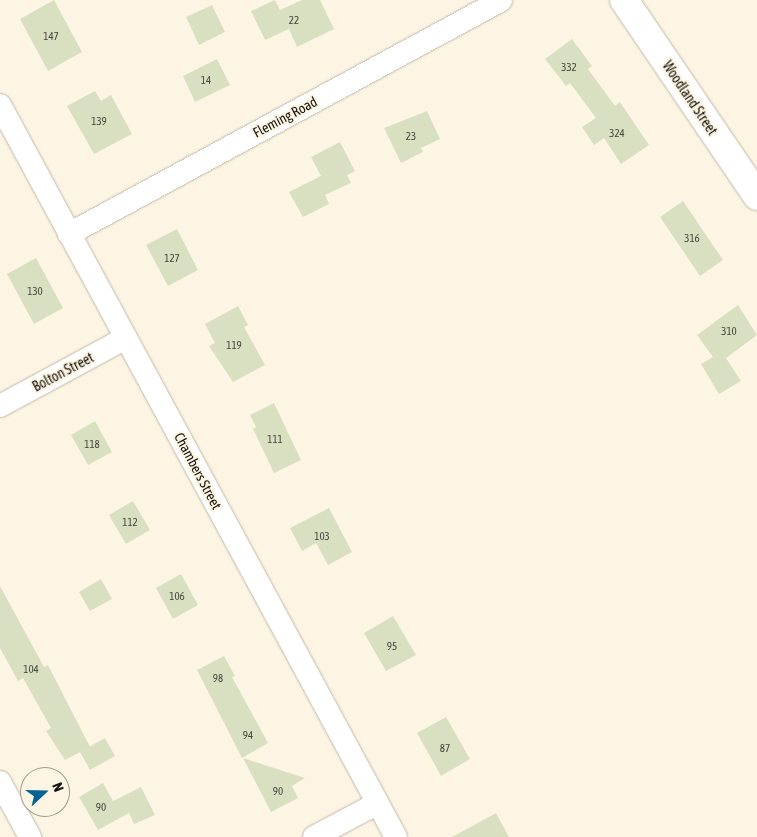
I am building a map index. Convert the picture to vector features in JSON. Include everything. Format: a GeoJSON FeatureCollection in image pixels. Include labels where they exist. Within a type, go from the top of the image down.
{"type":"FeatureCollection","features":[{"type":"Feature","properties":{"kind":"street","name":"Fleming Road"},"geometry":{"type":"LineString","coordinates":[[70,234],[501,0]]}},
{"type":"Feature","properties":{"kind":"street","name":"Woodland Street"},"geometry":{"type":"LineString","coordinates":[[624,0],[757,196]]}},
{"type":"Feature","properties":{"kind":"street","name":"Chambers Street"},"geometry":{"type":"LineString","coordinates":[[1,109],[396,837]]}},
{"type":"Feature","properties":{"kind":"street","name":"Bolton Street"},"geometry":{"type":"LineString","coordinates":[[0,406],[126,338]]}},
{"type":"Feature","properties":{"kind":"street"},"geometry":{"type":"LineString","coordinates":[[0,782],[30,837]]}},
{"type":"Feature","properties":{"kind":"street"},"geometry":{"type":"LineString","coordinates":[[314,837],[378,803]]}},
{"type":"Feature","properties":{"kind":"building"},"geometry":{"type":"Polygon","coordinates":[[[54,0],[82,52],[48,71],[20,19],[54,0]]]}},
{"type":"Feature","properties":{"kind":"building"},"geometry":{"type":"Polygon","coordinates":[[[275,0],[280,10],[302,0],[320,0],[334,29],[297,47],[289,29],[265,40],[251,11],[275,0]]]}},
{"type":"Feature","properties":{"kind":"building"},"geometry":{"type":"Polygon","coordinates":[[[212,5],[225,32],[199,45],[186,17],[212,5]]]}},
{"type":"Feature","properties":{"kind":"building"},"geometry":{"type":"Polygon","coordinates":[[[572,39],[592,66],[588,69],[615,106],[620,102],[649,145],[621,164],[604,138],[594,145],[582,127],[596,118],[570,83],[566,86],[545,59],[572,39]]]}},
{"type":"Feature","properties":{"kind":"building"},"geometry":{"type":"Polygon","coordinates":[[[217,59],[230,85],[195,102],[183,76],[217,59]]]}},
{"type":"Feature","properties":{"kind":"building"},"geometry":{"type":"Polygon","coordinates":[[[95,91],[101,101],[111,95],[132,134],[94,154],[67,106],[95,91]]]}},
{"type":"Feature","properties":{"kind":"building"},"geometry":{"type":"Polygon","coordinates":[[[427,111],[440,139],[421,148],[423,152],[401,163],[384,128],[427,111]]]}},
{"type":"Feature","properties":{"kind":"building"},"geometry":{"type":"Polygon","coordinates":[[[340,142],[355,171],[347,175],[351,183],[325,195],[329,204],[303,217],[289,192],[321,176],[311,157],[340,142]]]}},
{"type":"Feature","properties":{"kind":"building"},"geometry":{"type":"Polygon","coordinates":[[[683,201],[723,260],[700,276],[660,217],[683,201]]]}},
{"type":"Feature","properties":{"kind":"building"},"geometry":{"type":"Polygon","coordinates":[[[177,229],[198,270],[168,286],[146,245],[177,229]]]}},
{"type":"Feature","properties":{"kind":"building"},"geometry":{"type":"Polygon","coordinates":[[[36,258],[63,308],[34,324],[7,274],[36,258]]]}},
{"type":"Feature","properties":{"kind":"building"},"geometry":{"type":"Polygon","coordinates":[[[738,305],[757,335],[726,358],[741,381],[719,394],[701,364],[713,357],[697,335],[738,305]]]}},
{"type":"Feature","properties":{"kind":"building"},"geometry":{"type":"Polygon","coordinates":[[[238,306],[248,325],[244,327],[265,365],[233,382],[209,346],[215,343],[205,324],[238,306]]]}},
{"type":"Feature","properties":{"kind":"building"},"geometry":{"type":"Polygon","coordinates":[[[274,403],[301,460],[274,473],[253,429],[256,427],[250,415],[274,403]]]}},
{"type":"Feature","properties":{"kind":"building"},"geometry":{"type":"Polygon","coordinates":[[[95,421],[112,452],[88,465],[71,435],[95,421]]]}},
{"type":"Feature","properties":{"kind":"building"},"geometry":{"type":"Polygon","coordinates":[[[133,501],[150,530],[126,544],[109,515],[133,501]]]}},
{"type":"Feature","properties":{"kind":"building"},"geometry":{"type":"Polygon","coordinates":[[[329,508],[352,552],[328,565],[316,543],[302,551],[290,528],[329,508]]]}},
{"type":"Feature","properties":{"kind":"building"},"geometry":{"type":"Polygon","coordinates":[[[181,574],[198,605],[173,619],[156,588],[181,574]]]}},
{"type":"Feature","properties":{"kind":"building"},"geometry":{"type":"Polygon","coordinates":[[[101,579],[112,599],[90,611],[79,592],[101,579]]]}},
{"type":"Feature","properties":{"kind":"building"},"geometry":{"type":"Polygon","coordinates":[[[0,586],[44,667],[48,665],[90,747],[65,760],[46,731],[51,728],[23,678],[18,681],[0,648],[0,586]]]}},
{"type":"Feature","properties":{"kind":"building"},"geometry":{"type":"Polygon","coordinates":[[[393,616],[416,655],[386,671],[364,633],[393,616]]]}},
{"type":"Feature","properties":{"kind":"building"},"geometry":{"type":"Polygon","coordinates":[[[224,656],[235,676],[232,677],[268,743],[242,758],[197,670],[224,656]]]}},
{"type":"Feature","properties":{"kind":"building"},"geometry":{"type":"Polygon","coordinates":[[[446,717],[470,759],[441,776],[417,733],[446,717]]]}},
{"type":"Feature","properties":{"kind":"building"},"geometry":{"type":"Polygon","coordinates":[[[105,738],[115,756],[90,770],[80,752],[105,738]]]}},
{"type":"Feature","properties":{"kind":"building"},"geometry":{"type":"Polygon","coordinates":[[[243,758],[305,778],[292,786],[298,798],[271,812],[243,758]]]}},
{"type":"Feature","properties":{"kind":"building"},"geometry":{"type":"Polygon","coordinates":[[[103,783],[113,801],[141,787],[155,815],[134,824],[129,813],[98,830],[79,797],[103,783]]]}},
{"type":"Feature","properties":{"kind":"building"},"geometry":{"type":"Polygon","coordinates":[[[496,813],[509,837],[452,837],[496,813]]]}}]}
